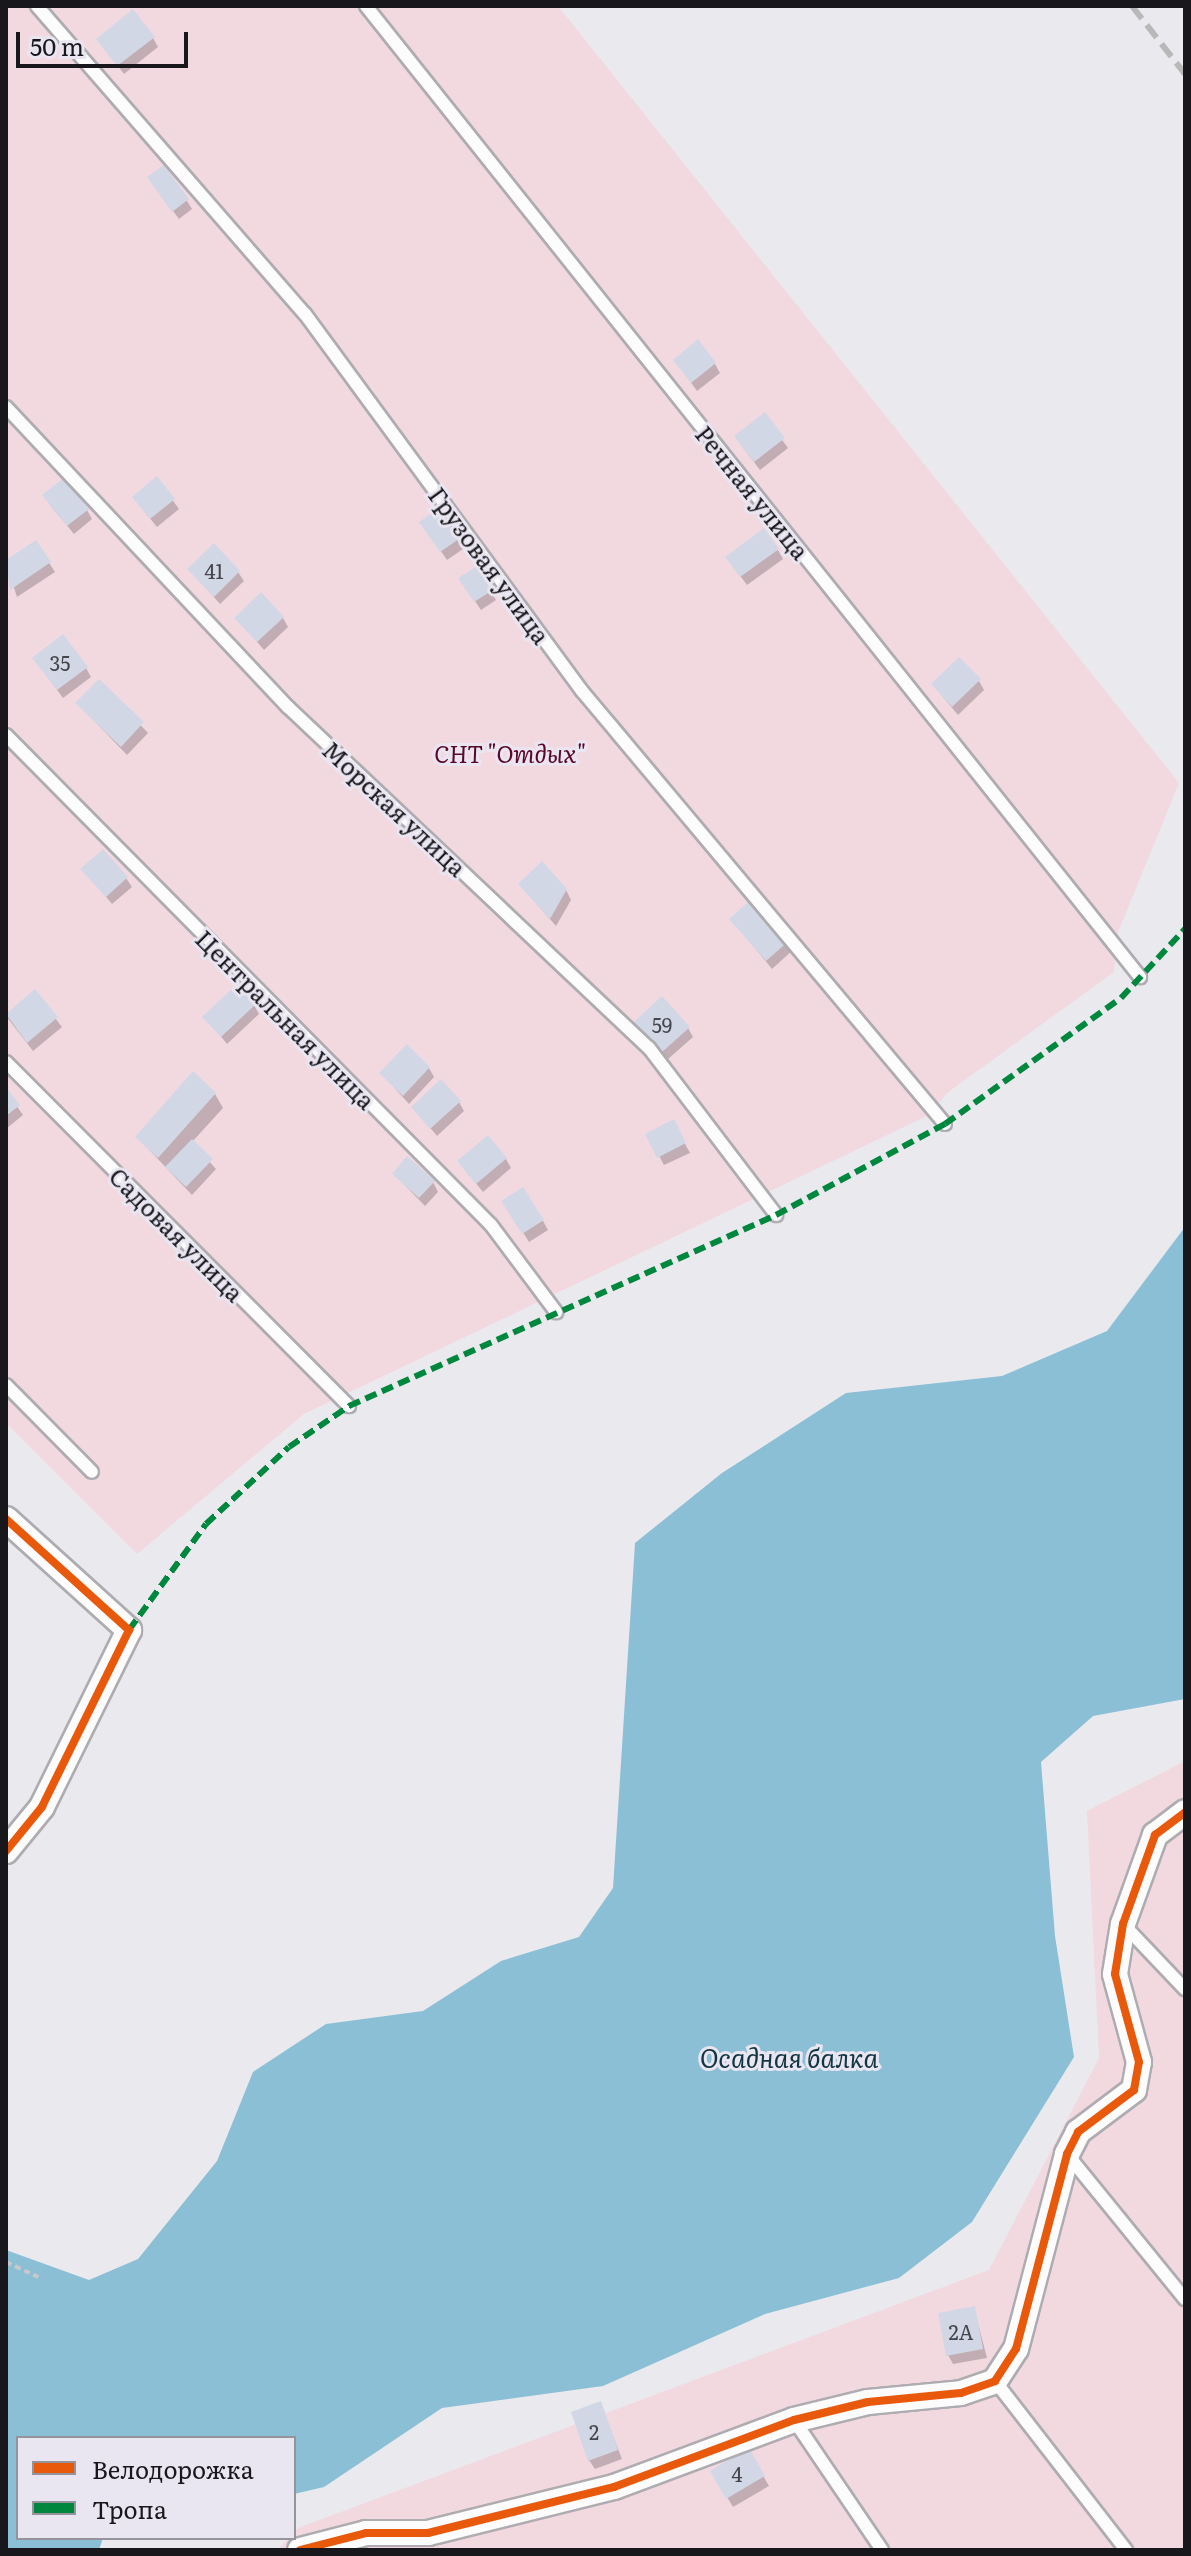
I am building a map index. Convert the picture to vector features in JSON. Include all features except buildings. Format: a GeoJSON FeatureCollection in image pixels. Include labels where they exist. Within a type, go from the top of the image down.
{"type":"FeatureCollection","features":[{"type":"Feature","properties":{"kind":"street"},"geometry":{"type":"LineString","coordinates":[[6,1519],[129,1630],[42,1807],[6,1851]]}},
{"type":"Feature","properties":{"kind":"street"},"geometry":{"type":"LineString","coordinates":[[300,2550],[366,2533],[428,2533],[614,2487],[794,2420],[868,2402],[961,2393],[995,2381],[1016,2349],[1067,2154],[1078,2132],[1134,2090],[1139,2062],[1115,1974],[1123,1924],[1155,1835],[1185,1812]]}},
{"type":"Feature","properties":{"kind":"lane","name":"Грузовая улица"},"geometry":{"type":"LineString","coordinates":[[37,6],[305,314],[582,691],[945,1124]]}},
{"type":"Feature","properties":{"kind":"lane","name":"Речная улица"},"geometry":{"type":"LineString","coordinates":[[366,6],[1140,977]]}},
{"type":"Feature","properties":{"kind":"lane","name":"Морская улица"},"geometry":{"type":"LineString","coordinates":[[6,407],[288,707],[649,1048],[776,1215]]}},
{"type":"Feature","properties":{"kind":"lane","name":"Центральная улица"},"geometry":{"type":"LineString","coordinates":[[6,735],[491,1225],[556,1312]]}},
{"type":"Feature","properties":{"kind":"lane","name":"Садовая улица"},"geometry":{"type":"LineString","coordinates":[[6,1062],[349,1406]]}},
{"type":"Feature","properties":{"kind":"lane"},"geometry":{"type":"LineString","coordinates":[[6,1385],[92,1472]]}},
{"type":"Feature","properties":{"kind":"lane"},"geometry":{"type":"LineString","coordinates":[[1123,1924],[1185,1989]]}},
{"type":"Feature","properties":{"kind":"lane"},"geometry":{"type":"LineString","coordinates":[[1067,2154],[1185,2299]]}},
{"type":"Feature","properties":{"kind":"lane"},"geometry":{"type":"LineString","coordinates":[[995,2381],[1126,2550]]}},
{"type":"Feature","properties":{"kind":"lane"},"geometry":{"type":"LineString","coordinates":[[794,2420],[882,2550]]}},
{"type":"Feature","properties":{"kind":"path"},"geometry":{"type":"LineString","coordinates":[[6,2262],[41,2278]]}},
{"type":"Feature","properties":{"kind":"green space","name":"СНТ \"Отдых\""},"geometry":{"type":"Polygon","coordinates":[[[6,6],[558,6],[1179,783],[1117,935],[1114,972],[947,1093],[929,1115],[304,1414],[137,1554],[6,1423],[6,6]]]}},
{"type":"Feature","properties":{"kind":"green space"},"geometry":{"type":"Polygon","coordinates":[[[1185,1761],[1185,2550],[277,2550],[287,2540],[296,2540],[298,2528],[989,2270],[1099,2058],[1087,1811],[1185,1761]]]}},
{"type":"Feature","properties":{"kind":"water","name":"Осадная балка"},"geometry":{"type":"Polygon","coordinates":[[[1185,1227],[1185,1699],[1093,1716],[1041,1762],[1055,1936],[1074,2057],[972,2222],[899,2278],[765,2314],[603,2386],[442,2408],[324,2487],[296,2494],[296,2436],[16,2436],[16,2540],[102,2540],[99,2550],[6,2550],[6,2250],[89,2280],[138,2259],[217,2161],[253,2072],[326,2024],[423,2011],[501,1961],[579,1937],[613,1888],[635,1543],[722,1473],[846,1393],[1002,1376],[1107,1331],[1185,1227]]]}},
{"type":"Feature","properties":{"kind":"railway"},"geometry":{"type":"LineString","coordinates":[[1132,6],[1185,74]]}},
{"type":"Feature","properties":{"kind":"marked path"},"geometry":{"type":"LineString","coordinates":[[129,1630],[206,1524],[289,1447],[349,1406],[776,1215],[945,1124],[1121,998],[1185,929]]}},
{"type":"Feature","properties":{"kind":"cycle path"},"geometry":{"type":"LineString","coordinates":[[6,1519],[129,1630],[42,1807],[6,1851]]}},
{"type":"Feature","properties":{"kind":"cycle path"},"geometry":{"type":"LineString","coordinates":[[300,2550],[366,2533],[428,2533],[614,2487],[794,2420],[868,2402],[961,2393],[995,2381],[1016,2349],[1067,2154],[1078,2132],[1134,2090],[1139,2062],[1115,1974],[1123,1924],[1155,1835],[1185,1812]]}}]}
